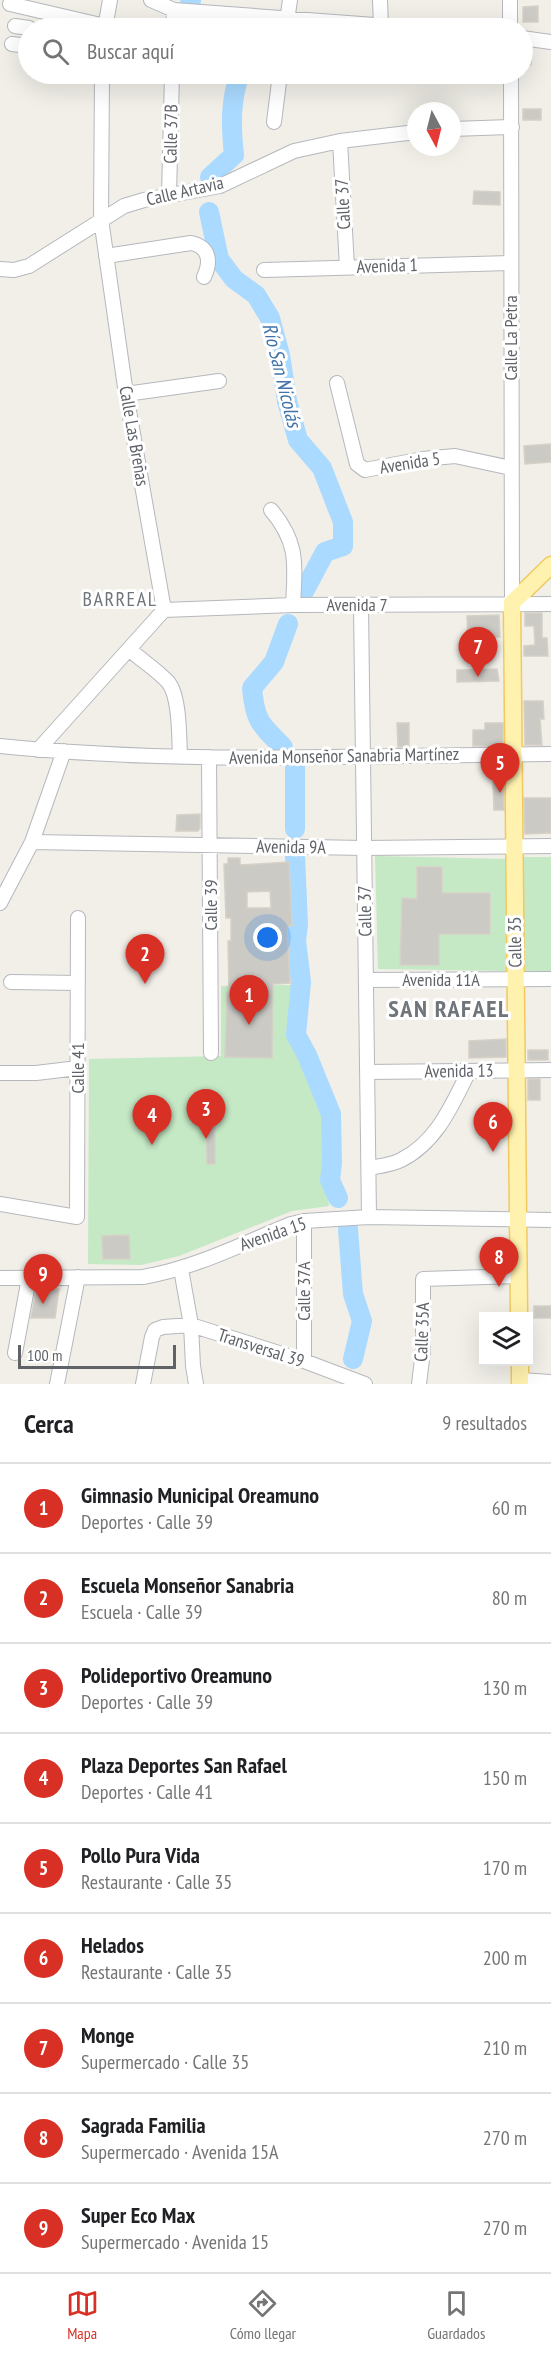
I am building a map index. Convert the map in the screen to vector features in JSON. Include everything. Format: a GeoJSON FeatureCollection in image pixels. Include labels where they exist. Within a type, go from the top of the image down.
{"type":"FeatureCollection","features":[{"type":"Feature","properties":{"kind":"main road"},"geometry":{"type":"LineString","coordinates":[[512,603],[551,565]]}},
{"type":"Feature","properties":{"kind":"main road","name":"Calle 35"},"geometry":{"type":"LineString","coordinates":[[512,603],[519,1312]]}},
{"type":"Feature","properties":{"kind":"main road"},"geometry":{"type":"LineString","coordinates":[[520,1366],[520,1382]]}},
{"type":"Feature","properties":{"kind":"street"},"geometry":{"type":"LineString","coordinates":[[107,18],[110,0]]}},
{"type":"Feature","properties":{"kind":"street"},"geometry":{"type":"LineString","coordinates":[[151,0],[174,10],[212,7],[261,18]]}},
{"type":"Feature","properties":{"kind":"street"},"geometry":{"type":"LineString","coordinates":[[288,18],[290,0]]}},
{"type":"Feature","properties":{"kind":"street"},"geometry":{"type":"LineString","coordinates":[[380,0],[381,18]]}},
{"type":"Feature","properties":{"kind":"street"},"geometry":{"type":"LineString","coordinates":[[510,0],[510,18]]}},
{"type":"Feature","properties":{"kind":"street"},"geometry":{"type":"LineString","coordinates":[[10,4],[68,18]]}},
{"type":"Feature","properties":{"kind":"street"},"geometry":{"type":"LineString","coordinates":[[174,10],[174,18]]}},
{"type":"Feature","properties":{"kind":"street"},"geometry":{"type":"LineString","coordinates":[[533,40],[551,42]]}},
{"type":"Feature","properties":{"kind":"street"},"geometry":{"type":"LineString","coordinates":[[12,44],[18,45]]}},
{"type":"Feature","properties":{"kind":"street","name":"Calle Las Breñas"},"geometry":{"type":"LineString","coordinates":[[102,84],[101,219],[126,394],[164,610]]}},
{"type":"Feature","properties":{"kind":"street","name":"Calle 37B"},"geometry":{"type":"LineString","coordinates":[[169,195],[172,84]]}},
{"type":"Feature","properties":{"kind":"street"},"geometry":{"type":"LineString","coordinates":[[274,122],[279,84]]}},
{"type":"Feature","properties":{"kind":"street","name":"Calle La Petra"},"geometry":{"type":"LineString","coordinates":[[511,84],[512,603]]}},
{"type":"Feature","properties":{"kind":"street"},"geometry":{"type":"LineString","coordinates":[[461,129],[512,127]]}},
{"type":"Feature","properties":{"kind":"street","name":"Calle Artavia"},"geometry":{"type":"LineString","coordinates":[[0,269],[14,270],[28,266],[124,206],[220,186],[294,151],[340,141],[407,133]]}},
{"type":"Feature","properties":{"kind":"street","name":"Calle 37"},"geometry":{"type":"LineString","coordinates":[[340,141],[347,267]]}},
{"type":"Feature","properties":{"kind":"street"},"geometry":{"type":"LineString","coordinates":[[106,256],[191,243],[205,250],[209,260],[204,277]]}},
{"type":"Feature","properties":{"kind":"street","name":"Avenida 1"},"geometry":{"type":"LineString","coordinates":[[264,270],[510,262]]}},
{"type":"Feature","properties":{"kind":"street"},"geometry":{"type":"LineString","coordinates":[[126,394],[219,381]]}},
{"type":"Feature","properties":{"kind":"street","name":"Avenida 5"},"geometry":{"type":"LineString","coordinates":[[337,383],[357,464],[365,470],[423,459],[455,456],[511,468]]}},
{"type":"Feature","properties":{"kind":"street"},"geometry":{"type":"LineString","coordinates":[[271,510],[288,532],[294,558],[294,605]]}},
{"type":"Feature","properties":{"kind":"street","name":"Avenida 7"},"geometry":{"type":"LineString","coordinates":[[164,610],[294,605],[551,604]]}},
{"type":"Feature","properties":{"kind":"street","name":"Calle 37"},"geometry":{"type":"LineString","coordinates":[[361,606],[369,1217]]}},
{"type":"Feature","properties":{"kind":"street"},"geometry":{"type":"LineString","coordinates":[[38,750],[164,610]]}},
{"type":"Feature","properties":{"kind":"street"},"geometry":{"type":"LineString","coordinates":[[129,649],[168,682],[173,690],[180,756]]}},
{"type":"Feature","properties":{"kind":"street","name":"Avenida Monseñor Sanabria Martínez"},"geometry":{"type":"LineString","coordinates":[[0,746],[38,750],[209,757],[551,754]]}},
{"type":"Feature","properties":{"kind":"street"},"geometry":{"type":"LineString","coordinates":[[0,903],[32,842],[64,751]]}},
{"type":"Feature","properties":{"kind":"street","name":"Calle 39"},"geometry":{"type":"LineString","coordinates":[[209,757],[211,1053]]}},
{"type":"Feature","properties":{"kind":"street","name":"Avenida 9A"},"geometry":{"type":"LineString","coordinates":[[32,842],[364,848],[551,846]]}},
{"type":"Feature","properties":{"kind":"street","name":"Calle 41"},"geometry":{"type":"LineString","coordinates":[[0,1204],[77,1217],[78,918]]}},
{"type":"Feature","properties":{"kind":"street","name":"Avenida 11A"},"geometry":{"type":"LineString","coordinates":[[366,980],[551,978]]}},
{"type":"Feature","properties":{"kind":"street"},"geometry":{"type":"LineString","coordinates":[[11,982],[78,983]]}},
{"type":"Feature","properties":{"kind":"street"},"geometry":{"type":"LineString","coordinates":[[0,1073],[36,1073],[78,1068]]}},
{"type":"Feature","properties":{"kind":"street","name":"Avenida 13"},"geometry":{"type":"LineString","coordinates":[[367,1072],[551,1070]]}},
{"type":"Feature","properties":{"kind":"street"},"geometry":{"type":"LineString","coordinates":[[369,1168],[399,1161],[422,1146],[442,1121],[469,1071]]}},
{"type":"Feature","properties":{"kind":"street","name":"Avenida 15"},"geometry":{"type":"LineString","coordinates":[[1,1281],[30,1278],[143,1277],[181,1269],[291,1224],[304,1221],[369,1217],[551,1220]]}},
{"type":"Feature","properties":{"kind":"street","name":"Calle 37A"},"geometry":{"type":"LineString","coordinates":[[304,1221],[304,1361]]}},
{"type":"Feature","properties":{"kind":"street"},"geometry":{"type":"LineString","coordinates":[[181,1269],[191,1325],[196,1384]]}},
{"type":"Feature","properties":{"kind":"street","name":"Calle 35A"},"geometry":{"type":"LineString","coordinates":[[419,1384],[423,1351],[423,1279],[518,1276]]}},
{"type":"Feature","properties":{"kind":"street"},"geometry":{"type":"LineString","coordinates":[[57,1384],[78,1277]]}},
{"type":"Feature","properties":{"kind":"street"},"geometry":{"type":"LineString","coordinates":[[15,1353],[30,1278]]}},
{"type":"Feature","properties":{"kind":"street"},"geometry":{"type":"LineString","coordinates":[[143,1384],[152,1337],[156,1330],[163,1327],[191,1325]]}},
{"type":"Feature","properties":{"kind":"street","name":"Transversal 39"},"geometry":{"type":"LineString","coordinates":[[191,1325],[304,1361],[333,1378],[365,1384]]}},
{"type":"Feature","properties":{"kind":"street"},"geometry":{"type":"LineString","coordinates":[[520,1382],[551,1382]]}},
{"type":"Feature","properties":{"kind":"green space"},"geometry":{"type":"Polygon","coordinates":[[[375,856],[508,859],[508,971],[378,969],[375,856]],[[418,867],[417,899],[402,899],[402,932],[414,932],[414,941],[400,941],[400,965],[439,965],[439,940],[417,940],[417,934],[490,934],[490,893],[442,893],[442,867],[418,867]]]}},
{"type":"Feature","properties":{"kind":"green space"},"geometry":{"type":"Polygon","coordinates":[[[520,857],[551,857],[551,972],[522,973],[520,857]]]}},
{"type":"Feature","properties":{"kind":"green space"},"geometry":{"type":"Polygon","coordinates":[[[292,985],[291,1044],[312,1076],[324,1114],[324,1164],[329,1206],[292,1211],[179,1256],[141,1265],[88,1264],[89,1059],[221,1056],[221,986],[292,985]]]}},
{"type":"Feature","properties":{"kind":"building"},"geometry":{"type":"Polygon","coordinates":[[[538,6],[538,22],[533,22],[533,18],[523,18],[523,7],[538,6]]]}},
{"type":"Feature","properties":{"kind":"building"},"geometry":{"type":"Polygon","coordinates":[[[523,109],[541,109],[541,120],[523,120],[523,109]]]}},
{"type":"Feature","properties":{"kind":"building"},"geometry":{"type":"Polygon","coordinates":[[[474,191],[500,192],[500,205],[473,204],[474,191]]]}},
{"type":"Feature","properties":{"kind":"building"},"geometry":{"type":"Polygon","coordinates":[[[551,444],[551,462],[525,464],[524,446],[551,444]]]}},
{"type":"Feature","properties":{"kind":"building"},"geometry":{"type":"Polygon","coordinates":[[[525,613],[542,613],[542,638],[547,638],[548,656],[524,656],[524,646],[535,645],[534,626],[525,626],[525,613]]]}},
{"type":"Feature","properties":{"kind":"building"},"geometry":{"type":"Polygon","coordinates":[[[499,615],[500,637],[468,638],[467,616],[499,615]]]}},
{"type":"Feature","properties":{"kind":"building"},"geometry":{"type":"Polygon","coordinates":[[[497,669],[499,681],[457,682],[457,670],[497,669]]]}},
{"type":"Feature","properties":{"kind":"building"},"geometry":{"type":"Polygon","coordinates":[[[524,701],[543,701],[544,719],[540,719],[542,745],[525,745],[524,701]]]}},
{"type":"Feature","properties":{"kind":"building"},"geometry":{"type":"Polygon","coordinates":[[[397,723],[409,723],[409,747],[398,747],[397,723]]]}},
{"type":"Feature","properties":{"kind":"building"},"geometry":{"type":"Polygon","coordinates":[[[485,723],[503,723],[503,746],[473,746],[473,730],[485,730],[485,723]]]}},
{"type":"Feature","properties":{"kind":"building"},"geometry":{"type":"Polygon","coordinates":[[[493,782],[503,782],[504,810],[494,810],[493,782]]]}},
{"type":"Feature","properties":{"kind":"building"},"geometry":{"type":"Polygon","coordinates":[[[524,798],[551,798],[551,833],[525,834],[524,798]]]}},
{"type":"Feature","properties":{"kind":"building"},"geometry":{"type":"Polygon","coordinates":[[[200,814],[198,831],[176,831],[177,815],[200,814]]]}},
{"type":"Feature","properties":{"kind":"building"},"geometry":{"type":"Polygon","coordinates":[[[228,858],[240,858],[240,865],[289,862],[292,926],[287,926],[290,983],[273,984],[272,1058],[225,1057],[227,993],[229,993],[228,941],[231,941],[231,918],[226,918],[224,864],[228,864],[228,858]],[[270,891],[247,892],[247,908],[271,908],[270,891]]]}},
{"type":"Feature","properties":{"kind":"building"},"geometry":{"type":"Polygon","coordinates":[[[417,867],[442,867],[442,893],[490,893],[490,934],[439,934],[439,965],[400,965],[402,898],[417,899],[417,867]]]}},
{"type":"Feature","properties":{"kind":"building"},"geometry":{"type":"Polygon","coordinates":[[[506,1039],[506,1057],[469,1058],[469,1041],[506,1039]]]}},
{"type":"Feature","properties":{"kind":"building"},"geometry":{"type":"Polygon","coordinates":[[[528,1050],[548,1050],[548,1060],[528,1060],[528,1050]]]}},
{"type":"Feature","properties":{"kind":"building"},"geometry":{"type":"Polygon","coordinates":[[[528,1079],[540,1079],[540,1100],[528,1100],[528,1079]]]}},
{"type":"Feature","properties":{"kind":"building"},"geometry":{"type":"Polygon","coordinates":[[[215,1124],[215,1164],[207,1164],[206,1125],[215,1124]]]}},
{"type":"Feature","properties":{"kind":"building"},"geometry":{"type":"Polygon","coordinates":[[[129,1235],[130,1259],[103,1259],[102,1236],[129,1235]]]}},
{"type":"Feature","properties":{"kind":"building"},"geometry":{"type":"Polygon","coordinates":[[[59,1289],[55,1318],[31,1318],[36,1290],[59,1289]]]}},
{"type":"Feature","properties":{"kind":"building"},"geometry":{"type":"Polygon","coordinates":[[[534,1306],[551,1306],[551,1318],[534,1318],[534,1306]]]}},
{"type":"Feature","properties":{"kind":"waterway","name":"Río San Nicolás"},"geometry":{"type":"LineString","coordinates":[[210,177],[234,155],[232,114],[237,84]]}},
{"type":"Feature","properties":{"kind":"waterway","name":"Río San Nicolás"},"geometry":{"type":"LineString","coordinates":[[209,212],[219,259],[234,279],[256,295],[270,318],[280,355],[287,401],[298,440],[322,468],[343,522],[343,546],[325,552],[301,597]]}},
{"type":"Feature","properties":{"kind":"waterway","name":"Río San Nicolás"},"geometry":{"type":"LineString","coordinates":[[283,747],[260,721],[252,688],[274,662],[288,624]]}},
{"type":"Feature","properties":{"kind":"waterway","name":"Río San Nicolás"},"geometry":{"type":"LineString","coordinates":[[295,767],[295,829]]}},
{"type":"Feature","properties":{"kind":"waterway","name":"Río San Nicolás"},"geometry":{"type":"LineString","coordinates":[[295,857],[298,924],[296,941],[301,982],[296,1035],[307,1055],[331,1114],[330,1180],[338,1198]]}},
{"type":"Feature","properties":{"kind":"waterway","name":"Río San Nicolás"},"geometry":{"type":"LineString","coordinates":[[348,1229],[353,1294],[362,1321],[353,1359]]}},
{"type":"Feature","properties":{"kind":"place","name":"Monge"},"geometry":{"type":"Point","coordinates":[478,677]}},
{"type":"Feature","properties":{"kind":"place","name":"Pollo Pura Vida"},"geometry":{"type":"Point","coordinates":[500,793]}},
{"type":"Feature","properties":{"kind":"place","name":"Escuela Monseñor Sanabria"},"geometry":{"type":"Point","coordinates":[145,984]}},
{"type":"Feature","properties":{"kind":"place","name":"Gimnasio Municipal Oreamuno"},"geometry":{"type":"Point","coordinates":[249,1025]}},
{"type":"Feature","properties":{"kind":"place","name":"Polideportivo Oreamuno"},"geometry":{"type":"Point","coordinates":[206,1139]}},
{"type":"Feature","properties":{"kind":"place","name":"Plaza Deportes San Rafael"},"geometry":{"type":"Point","coordinates":[152,1145]}},
{"type":"Feature","properties":{"kind":"place","name":"Helados"},"geometry":{"type":"Point","coordinates":[493,1152]}},
{"type":"Feature","properties":{"kind":"place","name":"Sagrada Familia"},"geometry":{"type":"Point","coordinates":[499,1287]}},
{"type":"Feature","properties":{"kind":"place","name":"Super Eco Max"},"geometry":{"type":"Point","coordinates":[43,1304]}},
{"type":"Feature","properties":{"kind":"district","name":"BARREAL"},"geometry":{"type":"Point","coordinates":[120,599]}},
{"type":"Feature","properties":{"kind":"district","name":"SAN RAFAEL"},"geometry":{"type":"Point","coordinates":[449,1009]}}]}
